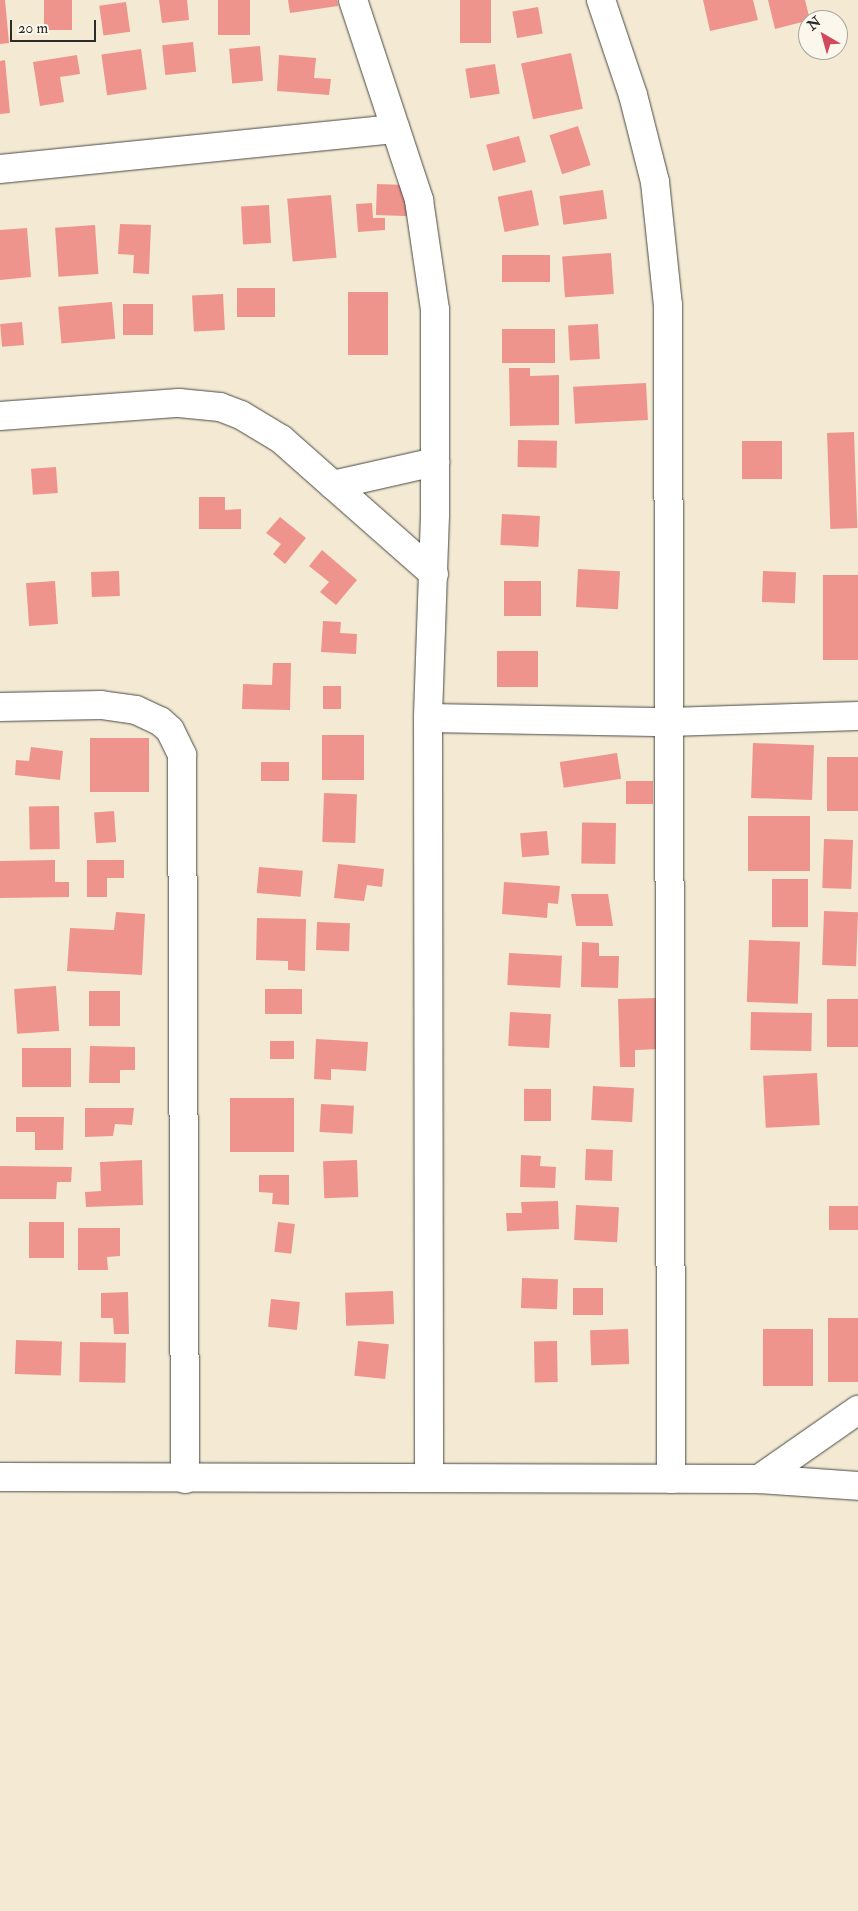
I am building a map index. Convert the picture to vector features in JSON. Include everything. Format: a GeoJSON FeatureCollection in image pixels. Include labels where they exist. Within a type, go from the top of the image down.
{"type":"FeatureCollection","features":[{"type":"Feature","properties":{"kind":"street"},"geometry":{"type":"LineString","coordinates":[[353,0],[419,200],[429,256],[436,358],[434,574],[428,718],[429,1476]]}},
{"type":"Feature","properties":{"kind":"street"},"geometry":{"type":"LineString","coordinates":[[601,0],[633,95],[655,182],[666,262],[670,1479]]}},
{"type":"Feature","properties":{"kind":"street"},"geometry":{"type":"LineString","coordinates":[[0,169],[395,129]]}},
{"type":"Feature","properties":{"kind":"street"},"geometry":{"type":"LineString","coordinates":[[0,416],[179,403],[220,407],[262,426],[333,485],[434,574]]}},
{"type":"Feature","properties":{"kind":"street"},"geometry":{"type":"LineString","coordinates":[[333,485],[435,462]]}},
{"type":"Feature","properties":{"kind":"street"},"geometry":{"type":"LineString","coordinates":[[0,707],[101,705],[136,710],[160,721],[170,730],[182,755],[185,1479]]}},
{"type":"Feature","properties":{"kind":"street"},"geometry":{"type":"LineString","coordinates":[[428,718],[669,722],[858,716]]}},
{"type":"Feature","properties":{"kind":"street"},"geometry":{"type":"LineString","coordinates":[[758,1479],[858,1410]]}},
{"type":"Feature","properties":{"kind":"street"},"geometry":{"type":"LineString","coordinates":[[0,1477],[185,1479],[429,1476],[758,1479],[858,1486]]}},
{"type":"Feature","properties":{"kind":"building"},"geometry":{"type":"Polygon","coordinates":[[[0,0],[5,0],[9,43],[0,44],[0,0]]]}},
{"type":"Feature","properties":{"kind":"building"},"geometry":{"type":"Polygon","coordinates":[[[44,0],[72,0],[72,30],[44,30],[44,0]]]}},
{"type":"Feature","properties":{"kind":"building"},"geometry":{"type":"Polygon","coordinates":[[[159,0],[187,0],[189,20],[162,23],[159,0]]]}},
{"type":"Feature","properties":{"kind":"building"},"geometry":{"type":"Polygon","coordinates":[[[218,0],[250,0],[250,35],[218,35],[218,0]]]}},
{"type":"Feature","properties":{"kind":"building"},"geometry":{"type":"Polygon","coordinates":[[[288,0],[337,0],[338,6],[290,13],[288,0]]]}},
{"type":"Feature","properties":{"kind":"building"},"geometry":{"type":"Polygon","coordinates":[[[460,0],[491,0],[491,43],[460,43],[460,0]]]}},
{"type":"Feature","properties":{"kind":"building"},"geometry":{"type":"Polygon","coordinates":[[[703,0],[753,0],[758,20],[710,31],[703,0]]]}},
{"type":"Feature","properties":{"kind":"building"},"geometry":{"type":"Polygon","coordinates":[[[768,0],[805,0],[808,10],[798,10],[798,23],[775,29],[768,0]]]}},
{"type":"Feature","properties":{"kind":"building"},"geometry":{"type":"Polygon","coordinates":[[[126,2],[130,32],[103,35],[99,6],[126,2]]]}},
{"type":"Feature","properties":{"kind":"building"},"geometry":{"type":"Polygon","coordinates":[[[538,7],[543,34],[517,38],[512,12],[538,7]]]}},
{"type":"Feature","properties":{"kind":"building"},"geometry":{"type":"Polygon","coordinates":[[[193,42],[196,72],[165,75],[162,45],[193,42]]]}},
{"type":"Feature","properties":{"kind":"building"},"geometry":{"type":"Polygon","coordinates":[[[260,46],[263,81],[232,84],[229,49],[260,46]]]}},
{"type":"Feature","properties":{"kind":"building"},"geometry":{"type":"Polygon","coordinates":[[[141,49],[147,90],[107,95],[101,55],[141,49]]]}},
{"type":"Feature","properties":{"kind":"building"},"geometry":{"type":"Polygon","coordinates":[[[571,53],[583,109],[533,119],[521,64],[571,53]]]}},
{"type":"Feature","properties":{"kind":"building"},"geometry":{"type":"Polygon","coordinates":[[[77,55],[80,74],[60,77],[64,102],[40,106],[33,62],[77,55]]]}},
{"type":"Feature","properties":{"kind":"building"},"geometry":{"type":"Polygon","coordinates":[[[279,55],[316,58],[314,78],[331,79],[329,95],[277,91],[279,55]]]}},
{"type":"Feature","properties":{"kind":"building"},"geometry":{"type":"Polygon","coordinates":[[[5,60],[10,113],[0,114],[0,61],[5,60]]]}},
{"type":"Feature","properties":{"kind":"building"},"geometry":{"type":"Polygon","coordinates":[[[495,64],[500,94],[470,98],[465,69],[495,64]]]}},
{"type":"Feature","properties":{"kind":"building"},"geometry":{"type":"Polygon","coordinates":[[[578,126],[591,165],[562,174],[549,135],[578,126]]]}},
{"type":"Feature","properties":{"kind":"building"},"geometry":{"type":"Polygon","coordinates":[[[519,136],[526,162],[493,171],[486,145],[519,136]]]}},
{"type":"Feature","properties":{"kind":"building"},"geometry":{"type":"Polygon","coordinates":[[[377,184],[413,185],[412,216],[376,215],[377,184]]]}},
{"type":"Feature","properties":{"kind":"building"},"geometry":{"type":"Polygon","coordinates":[[[532,190],[539,225],[505,232],[498,197],[532,190]]]}},
{"type":"Feature","properties":{"kind":"building"},"geometry":{"type":"Polygon","coordinates":[[[603,190],[607,219],[563,225],[559,196],[603,190]]]}},
{"type":"Feature","properties":{"kind":"building"},"geometry":{"type":"Polygon","coordinates":[[[331,195],[336,258],[293,262],[287,199],[331,195]]]}},
{"type":"Feature","properties":{"kind":"building"},"geometry":{"type":"Polygon","coordinates":[[[372,203],[373,218],[385,218],[385,230],[358,232],[356,204],[372,203]]]}},
{"type":"Feature","properties":{"kind":"building"},"geometry":{"type":"Polygon","coordinates":[[[269,205],[271,243],[243,244],[241,206],[269,205]]]}},
{"type":"Feature","properties":{"kind":"building"},"geometry":{"type":"Polygon","coordinates":[[[120,224],[151,225],[149,274],[133,273],[134,255],[118,254],[120,224]]]}},
{"type":"Feature","properties":{"kind":"building"},"geometry":{"type":"Polygon","coordinates":[[[95,225],[98,274],[59,277],[55,228],[95,225]]]}},
{"type":"Feature","properties":{"kind":"building"},"geometry":{"type":"Polygon","coordinates":[[[27,228],[31,277],[0,280],[0,230],[27,228]]]}},
{"type":"Feature","properties":{"kind":"building"},"geometry":{"type":"Polygon","coordinates":[[[611,253],[614,294],[565,297],[562,256],[611,253]]]}},
{"type":"Feature","properties":{"kind":"building"},"geometry":{"type":"Polygon","coordinates":[[[502,255],[550,255],[550,282],[502,282],[502,255]]]}},
{"type":"Feature","properties":{"kind":"building"},"geometry":{"type":"Polygon","coordinates":[[[237,288],[275,288],[275,317],[237,317],[237,288]]]}},
{"type":"Feature","properties":{"kind":"building"},"geometry":{"type":"Polygon","coordinates":[[[348,292],[388,292],[388,355],[348,355],[348,292]]]}},
{"type":"Feature","properties":{"kind":"building"},"geometry":{"type":"Polygon","coordinates":[[[223,294],[225,330],[194,332],[192,296],[223,294]]]}},
{"type":"Feature","properties":{"kind":"building"},"geometry":{"type":"Polygon","coordinates":[[[112,302],[115,339],[61,344],[58,307],[112,302]]]}},
{"type":"Feature","properties":{"kind":"building"},"geometry":{"type":"Polygon","coordinates":[[[123,304],[153,304],[153,335],[123,335],[123,304]]]}},
{"type":"Feature","properties":{"kind":"building"},"geometry":{"type":"Polygon","coordinates":[[[22,322],[24,345],[2,347],[0,324],[22,322]]]}},
{"type":"Feature","properties":{"kind":"building"},"geometry":{"type":"Polygon","coordinates":[[[598,324],[600,359],[570,361],[568,326],[598,324]]]}},
{"type":"Feature","properties":{"kind":"building"},"geometry":{"type":"Polygon","coordinates":[[[502,329],[555,329],[555,363],[502,363],[502,329]]]}},
{"type":"Feature","properties":{"kind":"building"},"geometry":{"type":"Polygon","coordinates":[[[509,368],[530,368],[530,376],[559,375],[559,425],[510,426],[509,368]]]}},
{"type":"Feature","properties":{"kind":"building"},"geometry":{"type":"Polygon","coordinates":[[[646,383],[648,420],[575,424],[573,387],[646,383]]]}},
{"type":"Feature","properties":{"kind":"building"},"geometry":{"type":"Polygon","coordinates":[[[854,432],[857,528],[830,529],[827,433],[854,432]]]}},
{"type":"Feature","properties":{"kind":"building"},"geometry":{"type":"Polygon","coordinates":[[[518,440],[557,441],[557,468],[518,467],[518,440]]]}},
{"type":"Feature","properties":{"kind":"building"},"geometry":{"type":"Polygon","coordinates":[[[742,441],[782,441],[782,479],[742,479],[742,441]]]}},
{"type":"Feature","properties":{"kind":"building"},"geometry":{"type":"Polygon","coordinates":[[[56,467],[58,493],[33,495],[31,469],[56,467]]]}},
{"type":"Feature","properties":{"kind":"building"},"geometry":{"type":"Polygon","coordinates":[[[199,497],[225,497],[225,510],[241,509],[241,529],[199,529],[199,497]]]}},
{"type":"Feature","properties":{"kind":"building"},"geometry":{"type":"Polygon","coordinates":[[[502,514],[540,516],[538,547],[500,545],[502,514]]]}},
{"type":"Feature","properties":{"kind":"building"},"geometry":{"type":"Polygon","coordinates":[[[280,517],[306,538],[285,564],[273,554],[281,544],[266,533],[280,517]]]}},
{"type":"Feature","properties":{"kind":"building"},"geometry":{"type":"Polygon","coordinates":[[[322,550],[357,580],[336,605],[320,592],[329,582],[309,566],[322,550]]]}},
{"type":"Feature","properties":{"kind":"building"},"geometry":{"type":"Polygon","coordinates":[[[578,569],[620,571],[618,609],[576,607],[578,569]]]}},
{"type":"Feature","properties":{"kind":"building"},"geometry":{"type":"Polygon","coordinates":[[[119,571],[120,596],[92,597],[91,572],[119,571]]]}},
{"type":"Feature","properties":{"kind":"building"},"geometry":{"type":"Polygon","coordinates":[[[763,571],[796,572],[795,603],[762,602],[763,571]]]}},
{"type":"Feature","properties":{"kind":"building"},"geometry":{"type":"Polygon","coordinates":[[[823,575],[858,575],[858,660],[823,660],[823,575]]]}},
{"type":"Feature","properties":{"kind":"building"},"geometry":{"type":"Polygon","coordinates":[[[55,581],[58,624],[29,626],[26,583],[55,581]]]}},
{"type":"Feature","properties":{"kind":"building"},"geometry":{"type":"Polygon","coordinates":[[[504,581],[541,581],[541,616],[504,616],[504,581]]]}},
{"type":"Feature","properties":{"kind":"building"},"geometry":{"type":"Polygon","coordinates":[[[323,621],[341,622],[340,633],[357,634],[356,654],[321,652],[323,621]]]}},
{"type":"Feature","properties":{"kind":"building"},"geometry":{"type":"Polygon","coordinates":[[[497,651],[538,651],[538,687],[497,687],[497,651]]]}},
{"type":"Feature","properties":{"kind":"building"},"geometry":{"type":"Polygon","coordinates":[[[273,663],[291,663],[290,710],[242,709],[243,684],[272,685],[273,663]]]}},
{"type":"Feature","properties":{"kind":"building"},"geometry":{"type":"Polygon","coordinates":[[[323,686],[341,686],[341,709],[323,709],[323,686]]]}},
{"type":"Feature","properties":{"kind":"building"},"geometry":{"type":"Polygon","coordinates":[[[322,735],[364,735],[364,780],[322,780],[322,735]]]}},
{"type":"Feature","properties":{"kind":"building"},"geometry":{"type":"Polygon","coordinates":[[[90,738],[149,738],[149,792],[90,792],[90,738]]]}},
{"type":"Feature","properties":{"kind":"building"},"geometry":{"type":"Polygon","coordinates":[[[753,743],[814,745],[812,800],[751,798],[753,743]]]}},
{"type":"Feature","properties":{"kind":"building"},"geometry":{"type":"Polygon","coordinates":[[[31,747],[63,751],[60,780],[15,775],[16,760],[29,761],[31,747]]]}},
{"type":"Feature","properties":{"kind":"building"},"geometry":{"type":"Polygon","coordinates":[[[617,753],[621,779],[564,788],[560,762],[617,753]]]}},
{"type":"Feature","properties":{"kind":"building"},"geometry":{"type":"Polygon","coordinates":[[[827,757],[858,757],[858,811],[827,811],[827,757]]]}},
{"type":"Feature","properties":{"kind":"building"},"geometry":{"type":"Polygon","coordinates":[[[261,762],[289,762],[289,781],[261,781],[261,762]]]}},
{"type":"Feature","properties":{"kind":"building"},"geometry":{"type":"Polygon","coordinates":[[[626,781],[653,781],[653,804],[626,804],[626,781]]]}},
{"type":"Feature","properties":{"kind":"building"},"geometry":{"type":"Polygon","coordinates":[[[324,793],[357,794],[355,843],[322,842],[324,793]]]}},
{"type":"Feature","properties":{"kind":"building"},"geometry":{"type":"Polygon","coordinates":[[[59,806],[60,849],[30,850],[29,807],[59,806]]]}},
{"type":"Feature","properties":{"kind":"building"},"geometry":{"type":"Polygon","coordinates":[[[114,811],[116,842],[96,843],[94,812],[114,811]]]}},
{"type":"Feature","properties":{"kind":"building"},"geometry":{"type":"Polygon","coordinates":[[[748,816],[810,816],[810,871],[748,871],[748,816]]]}},
{"type":"Feature","properties":{"kind":"building"},"geometry":{"type":"Polygon","coordinates":[[[582,822],[616,823],[615,864],[581,863],[582,822]]]}},
{"type":"Feature","properties":{"kind":"building"},"geometry":{"type":"Polygon","coordinates":[[[547,831],[549,855],[522,857],[520,833],[547,831]]]}},
{"type":"Feature","properties":{"kind":"building"},"geometry":{"type":"Polygon","coordinates":[[[824,839],[853,840],[851,889],[822,888],[824,839]]]}},
{"type":"Feature","properties":{"kind":"building"},"geometry":{"type":"Polygon","coordinates":[[[55,860],[55,882],[69,882],[69,897],[0,898],[0,861],[55,860]]]}},
{"type":"Feature","properties":{"kind":"building"},"geometry":{"type":"Polygon","coordinates":[[[87,860],[124,860],[124,878],[107,878],[107,897],[87,897],[87,860]]]}},
{"type":"Feature","properties":{"kind":"building"},"geometry":{"type":"Polygon","coordinates":[[[338,864],[384,869],[382,887],[367,885],[364,901],[334,898],[338,864]]]}},
{"type":"Feature","properties":{"kind":"building"},"geometry":{"type":"Polygon","coordinates":[[[259,867],[303,871],[301,897],[257,893],[259,867]]]}},
{"type":"Feature","properties":{"kind":"building"},"geometry":{"type":"Polygon","coordinates":[[[772,879],[808,879],[808,927],[772,927],[772,879]]]}},
{"type":"Feature","properties":{"kind":"building"},"geometry":{"type":"Polygon","coordinates":[[[504,882],[560,886],[558,904],[548,903],[547,918],[502,914],[504,882]]]}},
{"type":"Feature","properties":{"kind":"building"},"geometry":{"type":"Polygon","coordinates":[[[571,894],[608,894],[613,926],[576,926],[571,894]]]}},
{"type":"Feature","properties":{"kind":"building"},"geometry":{"type":"Polygon","coordinates":[[[824,911],[858,912],[856,966],[822,965],[824,911]]]}},
{"type":"Feature","properties":{"kind":"building"},"geometry":{"type":"Polygon","coordinates":[[[116,912],[145,914],[142,975],[67,971],[70,928],[114,930],[116,912]]]}},
{"type":"Feature","properties":{"kind":"building"},"geometry":{"type":"Polygon","coordinates":[[[257,918],[306,919],[305,971],[288,970],[288,961],[256,960],[257,918]]]}},
{"type":"Feature","properties":{"kind":"building"},"geometry":{"type":"Polygon","coordinates":[[[317,922],[350,923],[349,951],[316,950],[317,922]]]}},
{"type":"Feature","properties":{"kind":"building"},"geometry":{"type":"Polygon","coordinates":[[[749,940],[800,942],[798,1004],[747,1002],[749,940]]]}},
{"type":"Feature","properties":{"kind":"building"},"geometry":{"type":"Polygon","coordinates":[[[582,942],[599,943],[599,956],[619,956],[618,988],[581,987],[582,942]]]}},
{"type":"Feature","properties":{"kind":"building"},"geometry":{"type":"Polygon","coordinates":[[[509,953],[562,956],[560,988],[507,985],[509,953]]]}},
{"type":"Feature","properties":{"kind":"building"},"geometry":{"type":"Polygon","coordinates":[[[56,986],[59,1031],[17,1034],[14,989],[56,986]]]}},
{"type":"Feature","properties":{"kind":"building"},"geometry":{"type":"Polygon","coordinates":[[[265,989],[302,989],[302,1014],[265,1014],[265,989]]]}},
{"type":"Feature","properties":{"kind":"building"},"geometry":{"type":"Polygon","coordinates":[[[89,991],[120,991],[120,1026],[89,1026],[89,991]]]}},
{"type":"Feature","properties":{"kind":"building"},"geometry":{"type":"Polygon","coordinates":[[[659,998],[661,1049],[635,1050],[635,1067],[620,1067],[618,999],[659,998]]]}},
{"type":"Feature","properties":{"kind":"building"},"geometry":{"type":"Polygon","coordinates":[[[827,999],[858,999],[858,1047],[827,1047],[827,999]]]}},
{"type":"Feature","properties":{"kind":"building"},"geometry":{"type":"Polygon","coordinates":[[[510,1012],[551,1014],[549,1048],[508,1046],[510,1012]]]}},
{"type":"Feature","properties":{"kind":"building"},"geometry":{"type":"Polygon","coordinates":[[[751,1012],[812,1013],[811,1051],[750,1050],[751,1012]]]}},
{"type":"Feature","properties":{"kind":"building"},"geometry":{"type":"Polygon","coordinates":[[[316,1039],[368,1042],[366,1071],[331,1069],[331,1080],[314,1079],[316,1039]]]}},
{"type":"Feature","properties":{"kind":"building"},"geometry":{"type":"Polygon","coordinates":[[[270,1041],[294,1041],[294,1059],[270,1059],[270,1041]]]}},
{"type":"Feature","properties":{"kind":"building"},"geometry":{"type":"Polygon","coordinates":[[[90,1046],[135,1047],[135,1070],[120,1070],[120,1083],[89,1083],[90,1046]]]}},
{"type":"Feature","properties":{"kind":"building"},"geometry":{"type":"Polygon","coordinates":[[[22,1048],[71,1048],[71,1087],[22,1087],[22,1048]]]}},
{"type":"Feature","properties":{"kind":"building"},"geometry":{"type":"Polygon","coordinates":[[[817,1073],[820,1125],[766,1128],[763,1076],[817,1073]]]}},
{"type":"Feature","properties":{"kind":"building"},"geometry":{"type":"Polygon","coordinates":[[[593,1086],[634,1088],[632,1122],[591,1120],[593,1086]]]}},
{"type":"Feature","properties":{"kind":"building"},"geometry":{"type":"Polygon","coordinates":[[[524,1089],[551,1089],[551,1121],[524,1121],[524,1089]]]}},
{"type":"Feature","properties":{"kind":"building"},"geometry":{"type":"Polygon","coordinates":[[[230,1098],[294,1098],[294,1152],[230,1152],[230,1098]]]}},
{"type":"Feature","properties":{"kind":"building"},"geometry":{"type":"Polygon","coordinates":[[[321,1104],[354,1106],[352,1134],[320,1132],[321,1104]]]}},
{"type":"Feature","properties":{"kind":"building"},"geometry":{"type":"Polygon","coordinates":[[[85,1108],[134,1108],[132,1125],[115,1124],[113,1136],[85,1137],[85,1108]]]}},
{"type":"Feature","properties":{"kind":"building"},"geometry":{"type":"Polygon","coordinates":[[[16,1117],[64,1117],[63,1150],[35,1150],[35,1132],[16,1132],[16,1117]]]}},
{"type":"Feature","properties":{"kind":"building"},"geometry":{"type":"Polygon","coordinates":[[[586,1149],[613,1150],[612,1181],[585,1180],[586,1149]]]}},
{"type":"Feature","properties":{"kind":"building"},"geometry":{"type":"Polygon","coordinates":[[[521,1155],[541,1156],[540,1166],[556,1167],[555,1188],[520,1187],[521,1155]]]}},
{"type":"Feature","properties":{"kind":"building"},"geometry":{"type":"Polygon","coordinates":[[[142,1160],[143,1205],[86,1207],[85,1192],[101,1191],[100,1162],[142,1160]]]}},
{"type":"Feature","properties":{"kind":"building"},"geometry":{"type":"Polygon","coordinates":[[[357,1160],[358,1197],[324,1198],[323,1161],[357,1160]]]}},
{"type":"Feature","properties":{"kind":"building"},"geometry":{"type":"Polygon","coordinates":[[[0,1166],[72,1167],[71,1182],[57,1182],[56,1199],[0,1199],[0,1166]]]}},
{"type":"Feature","properties":{"kind":"building"},"geometry":{"type":"Polygon","coordinates":[[[259,1175],[289,1175],[289,1205],[272,1204],[273,1193],[259,1192],[259,1175]]]}},
{"type":"Feature","properties":{"kind":"building"},"geometry":{"type":"Polygon","coordinates":[[[558,1201],[559,1229],[507,1231],[506,1213],[522,1213],[521,1202],[558,1201]]]}},
{"type":"Feature","properties":{"kind":"building"},"geometry":{"type":"Polygon","coordinates":[[[576,1205],[619,1207],[617,1242],[574,1240],[576,1205]]]}},
{"type":"Feature","properties":{"kind":"building"},"geometry":{"type":"Polygon","coordinates":[[[829,1206],[858,1206],[858,1230],[829,1230],[829,1206]]]}},
{"type":"Feature","properties":{"kind":"building"},"geometry":{"type":"Polygon","coordinates":[[[29,1222],[64,1222],[64,1258],[29,1258],[29,1222]]]}},
{"type":"Feature","properties":{"kind":"building"},"geometry":{"type":"Polygon","coordinates":[[[278,1222],[295,1224],[291,1254],[274,1252],[278,1222]]]}},
{"type":"Feature","properties":{"kind":"building"},"geometry":{"type":"Polygon","coordinates":[[[78,1228],[120,1228],[120,1256],[107,1257],[108,1270],[78,1270],[78,1228]]]}},
{"type":"Feature","properties":{"kind":"building"},"geometry":{"type":"Polygon","coordinates":[[[522,1278],[558,1279],[557,1309],[521,1308],[522,1278]]]}},
{"type":"Feature","properties":{"kind":"building"},"geometry":{"type":"Polygon","coordinates":[[[573,1288],[603,1288],[603,1315],[573,1315],[573,1288]]]}},
{"type":"Feature","properties":{"kind":"building"},"geometry":{"type":"Polygon","coordinates":[[[393,1291],[394,1324],[346,1326],[345,1293],[393,1291]]]}},
{"type":"Feature","properties":{"kind":"building"},"geometry":{"type":"Polygon","coordinates":[[[128,1292],[129,1334],[114,1334],[113,1318],[101,1318],[101,1293],[128,1292]]]}},
{"type":"Feature","properties":{"kind":"building"},"geometry":{"type":"Polygon","coordinates":[[[271,1299],[300,1302],[297,1330],[268,1327],[271,1299]]]}},
{"type":"Feature","properties":{"kind":"building"},"geometry":{"type":"Polygon","coordinates":[[[828,1318],[858,1318],[858,1382],[828,1382],[828,1318]]]}},
{"type":"Feature","properties":{"kind":"building"},"geometry":{"type":"Polygon","coordinates":[[[628,1329],[629,1364],[591,1365],[590,1330],[628,1329]]]}},
{"type":"Feature","properties":{"kind":"building"},"geometry":{"type":"Polygon","coordinates":[[[763,1329],[813,1329],[813,1386],[763,1386],[763,1329]]]}},
{"type":"Feature","properties":{"kind":"building"},"geometry":{"type":"Polygon","coordinates":[[[16,1340],[62,1342],[61,1376],[15,1374],[16,1340]]]}},
{"type":"Feature","properties":{"kind":"building"},"geometry":{"type":"Polygon","coordinates":[[[358,1341],[389,1344],[385,1379],[354,1376],[358,1341]]]}},
{"type":"Feature","properties":{"kind":"building"},"geometry":{"type":"Polygon","coordinates":[[[534,1341],[557,1341],[558,1382],[535,1382],[534,1341]]]}},
{"type":"Feature","properties":{"kind":"building"},"geometry":{"type":"Polygon","coordinates":[[[80,1342],[126,1343],[125,1383],[79,1382],[80,1342]]]}}]}
